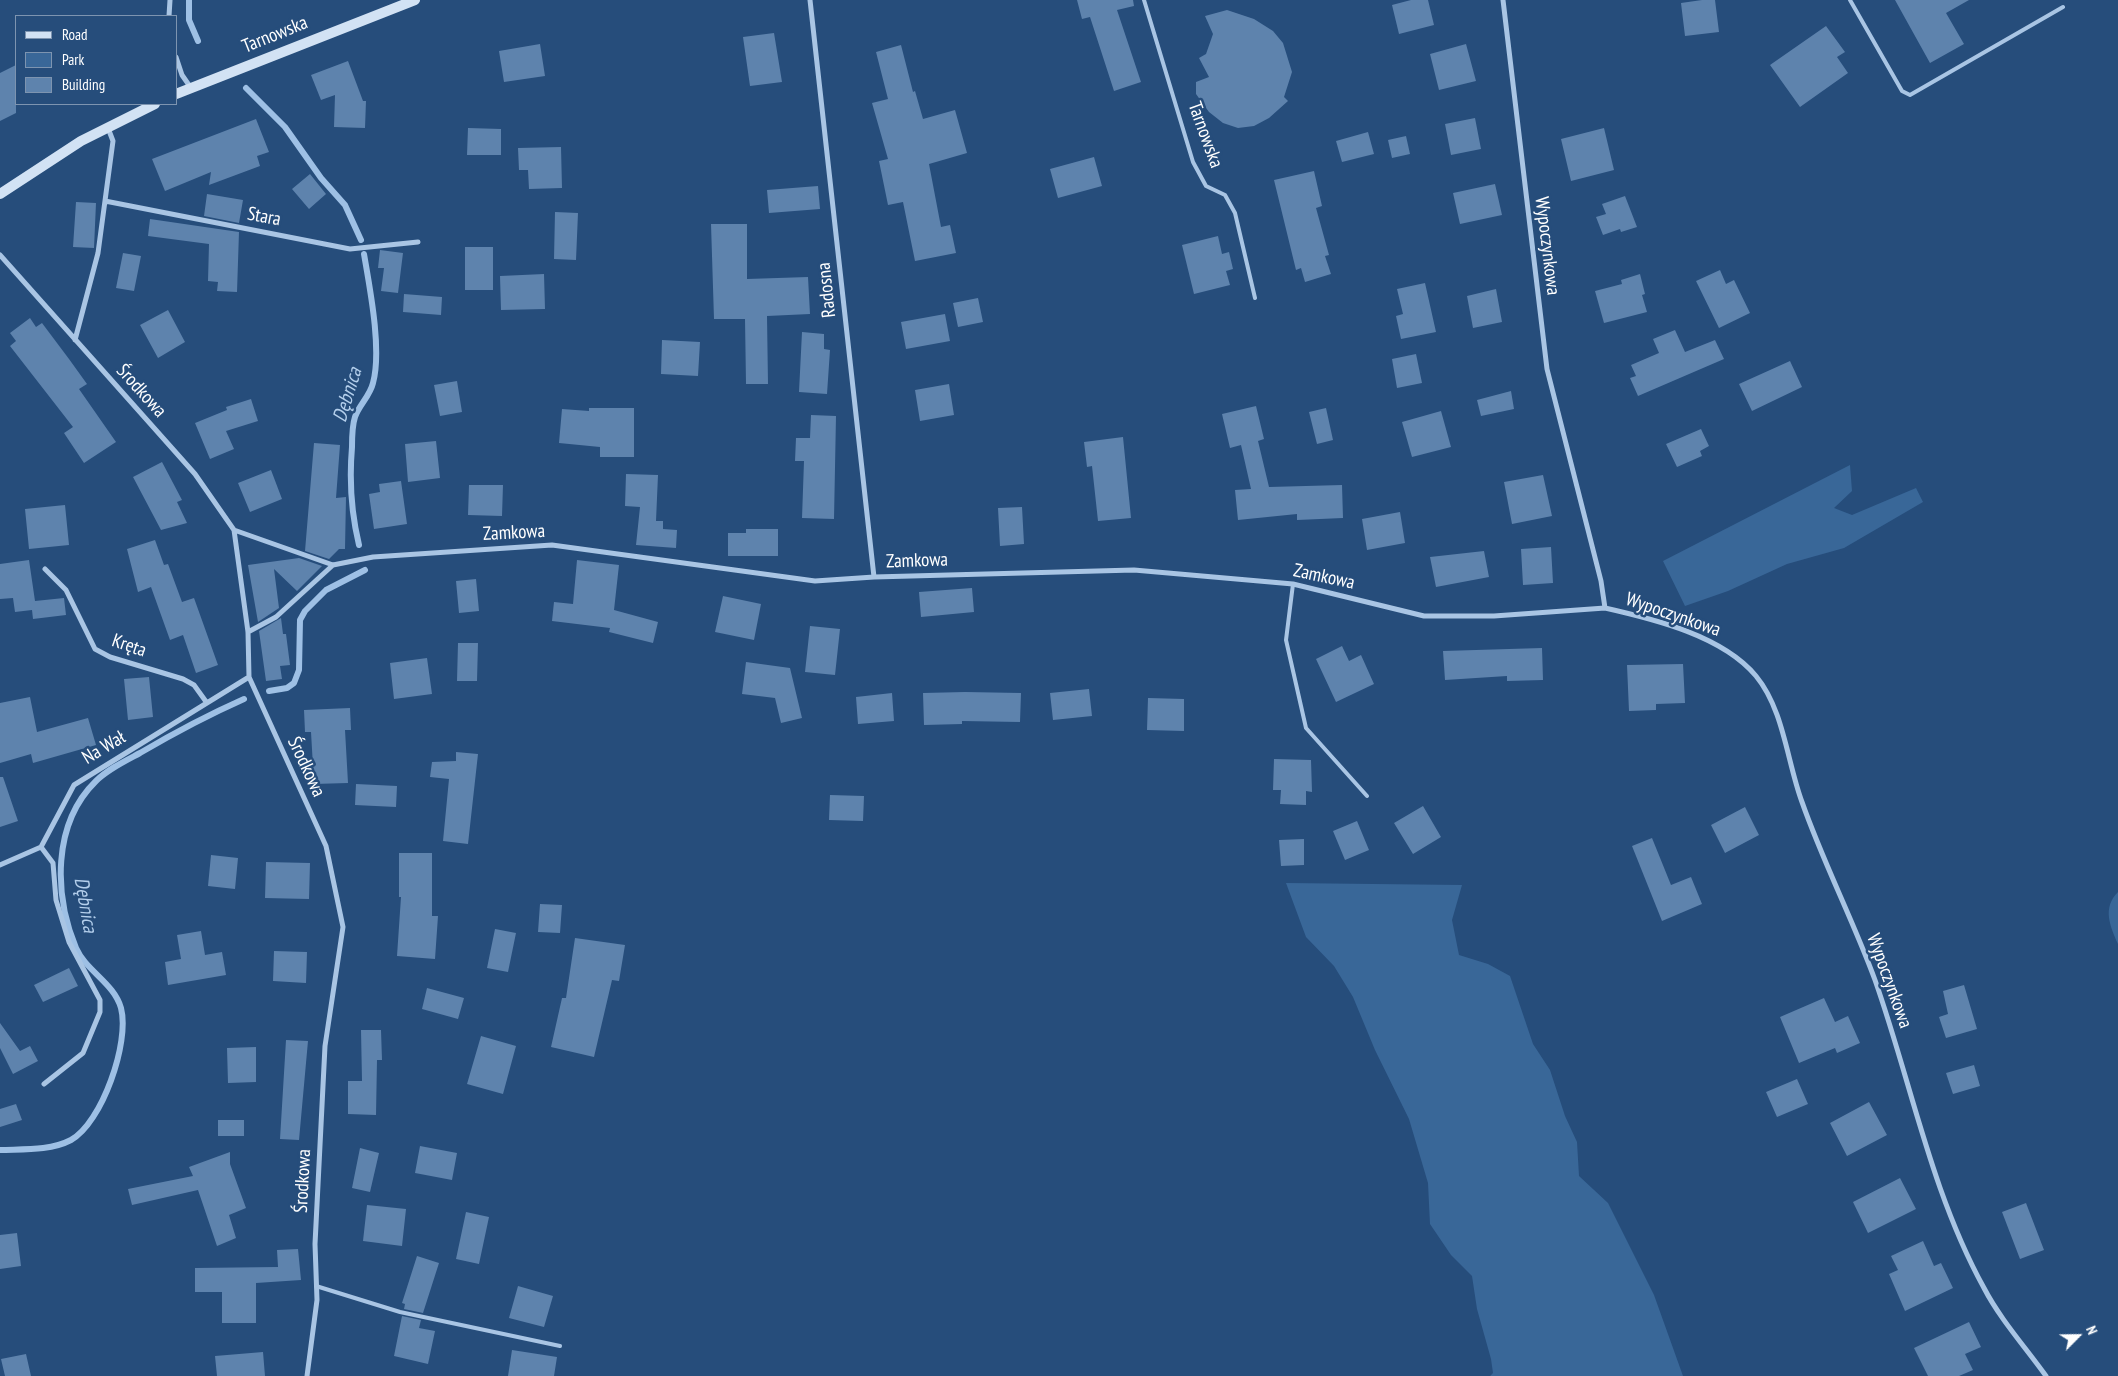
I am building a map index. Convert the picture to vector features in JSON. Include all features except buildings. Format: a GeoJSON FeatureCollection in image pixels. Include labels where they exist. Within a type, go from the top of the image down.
{"type":"FeatureCollection","features":[{"type":"Feature","properties":{"kind":"main road","name":"Tarnowska"},"geometry":{"type":"LineString","coordinates":[[178,93],[415,0]]}},
{"type":"Feature","properties":{"kind":"main road"},"geometry":{"type":"LineString","coordinates":[[0,194],[35,169],[107,126],[153,105]]}},
{"type":"Feature","properties":{"kind":"street"},"geometry":{"type":"LineString","coordinates":[[168,15],[170,0]]}},
{"type":"Feature","properties":{"kind":"street","name":"Radosna"},"geometry":{"type":"LineString","coordinates":[[810,0],[874,577]]}},
{"type":"Feature","properties":{"kind":"street","name":"Wypoczynkowa"},"geometry":{"type":"LineString","coordinates":[[1503,0],[1547,368],[1601,581],[1605,608],[1712,640],[1736,656],[1757,676],[1779,719],[1801,801],[1874,979],[1949,1215],[1984,1290],[2046,1376]]}},
{"type":"Feature","properties":{"kind":"street"},"geometry":{"type":"LineString","coordinates":[[178,62],[182,75],[190,88]]}},
{"type":"Feature","properties":{"kind":"street"},"geometry":{"type":"LineString","coordinates":[[75,340],[98,253],[112,141],[107,126]]}},
{"type":"Feature","properties":{"kind":"street","name":"Stara"},"geometry":{"type":"LineString","coordinates":[[105,201],[350,249],[418,242]]}},
{"type":"Feature","properties":{"kind":"street","name":"Środkowa"},"geometry":{"type":"LineString","coordinates":[[0,256],[194,474],[234,530],[248,632],[249,678],[326,846],[343,927],[325,1046],[315,1244],[317,1300],[307,1376]]}},
{"type":"Feature","properties":{"kind":"street"},"geometry":{"type":"LineString","coordinates":[[234,530],[333,565],[276,617],[248,632]]}},
{"type":"Feature","properties":{"kind":"street","name":"Zamkowa"},"geometry":{"type":"LineString","coordinates":[[333,565],[373,557],[552,545],[815,581],[874,577],[1134,570],[1293,584],[1424,616],[1494,616],[1605,608]]}},
{"type":"Feature","properties":{"kind":"street","name":"Kręta"},"geometry":{"type":"LineString","coordinates":[[45,569],[66,590],[94,649],[110,657],[183,679],[194,685],[207,703]]}},
{"type":"Feature","properties":{"kind":"street","name":"Na Wał"},"geometry":{"type":"LineString","coordinates":[[41,847],[74,785],[249,678]]}},
{"type":"Feature","properties":{"kind":"street"},"geometry":{"type":"LineString","coordinates":[[0,865],[41,847],[53,863],[56,900],[69,942],[100,1000],[100,1012],[83,1053],[44,1084]]}},
{"type":"Feature","properties":{"kind":"lane","name":"Tarnowska"},"geometry":{"type":"LineString","coordinates":[[1144,0],[1193,162],[1206,186],[1224,195],[1235,213],[1255,298]]}},
{"type":"Feature","properties":{"kind":"lane"},"geometry":{"type":"LineString","coordinates":[[1850,0],[1902,91],[1910,95],[2064,7]]}},
{"type":"Feature","properties":{"kind":"lane"},"geometry":{"type":"LineString","coordinates":[[1293,584],[1286,640],[1306,728],[1367,796]]}},
{"type":"Feature","properties":{"kind":"lane"},"geometry":{"type":"LineString","coordinates":[[316,1286],[400,1312],[560,1346]]}},
{"type":"Feature","properties":{"kind":"green space"},"geometry":{"type":"Polygon","coordinates":[[[1850,465],[1852,491],[1834,508],[1852,515],[1916,488],[1923,502],[1844,548],[1787,564],[1728,591],[1685,606],[1663,561],[1850,465]]]}},
{"type":"Feature","properties":{"kind":"green space"},"geometry":{"type":"Polygon","coordinates":[[[1286,883],[1462,885],[1452,920],[1459,955],[1488,964],[1510,976],[1533,1044],[1550,1070],[1565,1116],[1577,1142],[1579,1176],[1608,1203],[1654,1295],[1683,1376],[1490,1376],[1493,1373],[1491,1359],[1477,1309],[1472,1276],[1451,1255],[1430,1224],[1428,1183],[1409,1119],[1375,1050],[1353,997],[1334,966],[1306,937],[1286,883]]]}},
{"type":"Feature","properties":{"kind":"green space"},"geometry":{"type":"Polygon","coordinates":[[[2118,892],[2118,944],[2110,924],[2109,911],[2110,904],[2118,892]]]}},
{"type":"Feature","properties":{"kind":"waterway","name":"Dębnica"},"geometry":{"type":"LineString","coordinates":[[189,0],[189,20],[198,41]]}},
{"type":"Feature","properties":{"kind":"waterway","name":"Dębnica"},"geometry":{"type":"LineString","coordinates":[[246,88],[285,127],[321,178],[345,205],[361,240]]}},
{"type":"Feature","properties":{"kind":"waterway","name":"Dębnica"},"geometry":{"type":"LineString","coordinates":[[359,545],[351,497],[352,432],[357,413],[373,383],[376,354],[374,319],[364,254]]}},
{"type":"Feature","properties":{"kind":"waterway","name":"Dębnica"},"geometry":{"type":"LineString","coordinates":[[269,691],[287,688],[294,683],[299,670],[300,620],[305,611],[326,590],[365,570]]}},
{"type":"Feature","properties":{"kind":"waterway","name":"Dębnica"},"geometry":{"type":"LineString","coordinates":[[0,1150],[45,1148],[71,1140],[82,1131],[103,1100],[117,1060],[123,1023],[121,1008],[112,991],[86,964],[76,948],[64,906],[61,861],[71,818],[82,798],[96,781],[106,773],[191,724],[244,699]]}}]}
